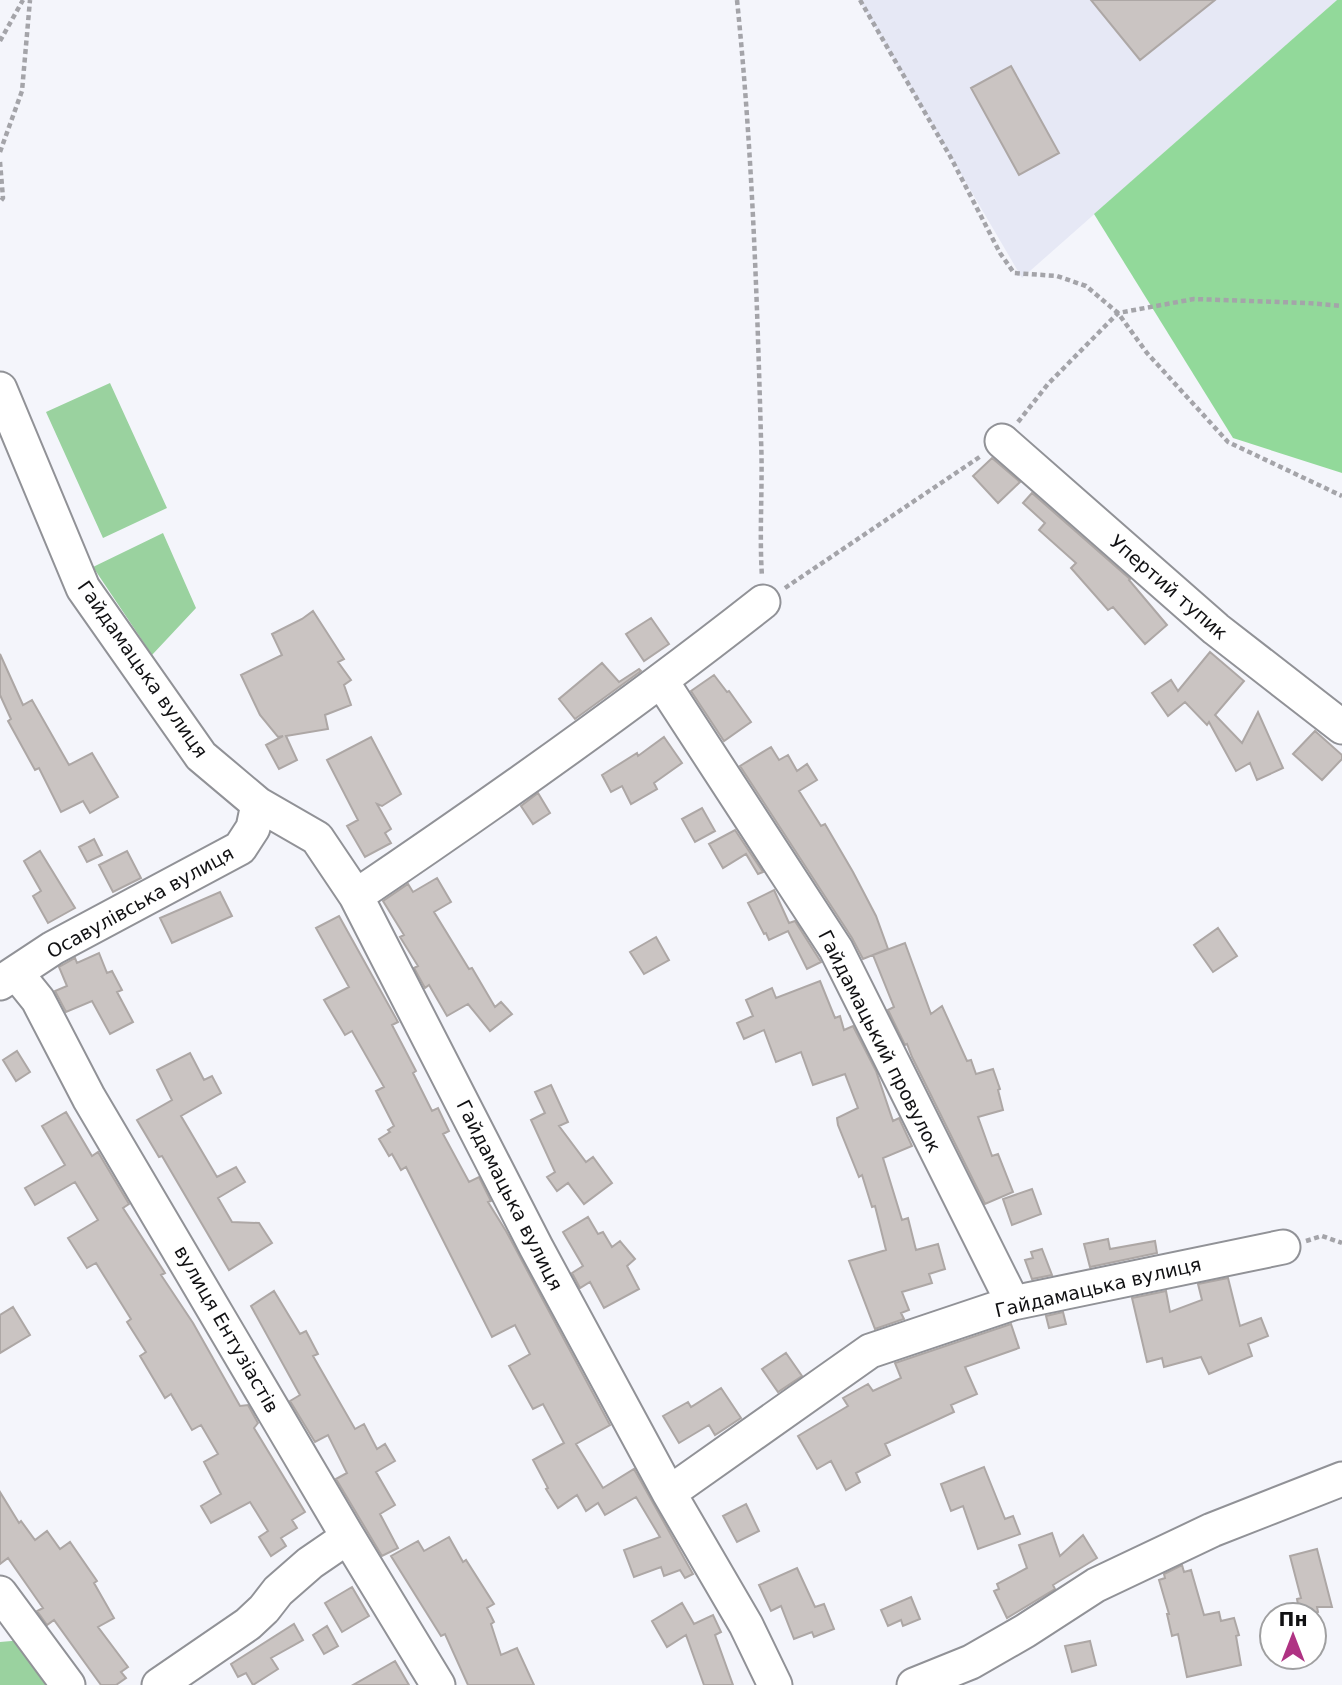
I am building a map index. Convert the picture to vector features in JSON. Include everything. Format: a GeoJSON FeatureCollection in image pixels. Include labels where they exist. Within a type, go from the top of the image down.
{"type":"FeatureCollection","features":[{"type":"Feature","properties":{"kind":"street","name":"Гайдамацька вулиця"},"geometry":{"type":"LineString","coordinates":[[0,389],[83,588],[201,756],[258,804],[317,838],[356,896],[536,1247],[669,1493],[746,1625],[775,1685]]}},
{"type":"Feature","properties":{"kind":"street","name":"Упертий тупик"},"geometry":{"type":"LineString","coordinates":[[1002,441],[1216,629],[1342,727]]}},
{"type":"Feature","properties":{"kind":"street"},"geometry":{"type":"LineString","coordinates":[[356,896],[493,804],[662,682],[763,602]]}},
{"type":"Feature","properties":{"kind":"street","name":"Гайдамацький провулок"},"geometry":{"type":"LineString","coordinates":[[662,682],[836,949],[1013,1303]]}},
{"type":"Feature","properties":{"kind":"street","name":"Осавулівська вулиця"},"geometry":{"type":"LineString","coordinates":[[8,979],[53,948],[240,848],[253,828],[258,804]]}},
{"type":"Feature","properties":{"kind":"street","name":"вулиця Ентузіастів"},"geometry":{"type":"LineString","coordinates":[[8,979],[38,1000],[89,1098],[438,1685]]}},
{"type":"Feature","properties":{"kind":"street","name":"Гайдамацька вулиця"},"geometry":{"type":"LineString","coordinates":[[669,1493],[870,1351],[1013,1303],[1283,1247]]}},
{"type":"Feature","properties":{"kind":"street"},"geometry":{"type":"LineString","coordinates":[[914,1685],[973,1674],[1096,1586],[1212,1530],[1342,1479]]}},
{"type":"Feature","properties":{"kind":"street"},"geometry":{"type":"LineString","coordinates":[[159,1685],[248,1624],[278,1591],[310,1563],[348,1537]]}},
{"type":"Feature","properties":{"kind":"street"},"geometry":{"type":"LineString","coordinates":[[6,1613],[68,1685]]}},
{"type":"Feature","properties":{"kind":"path"},"geometry":{"type":"LineString","coordinates":[[0,41],[23,0]]}},
{"type":"Feature","properties":{"kind":"path"},"geometry":{"type":"LineString","coordinates":[[0,152],[22,91],[30,0]]}},
{"type":"Feature","properties":{"kind":"path"},"geometry":{"type":"LineString","coordinates":[[737,0],[745,74],[761,442],[760,542],[763,602]]}},
{"type":"Feature","properties":{"kind":"path"},"geometry":{"type":"LineString","coordinates":[[859,0],[950,156],[1000,253],[1014,273],[1057,276],[1086,286],[1118,313],[1147,352],[1228,442],[1342,496]]}},
{"type":"Feature","properties":{"kind":"path"},"geometry":{"type":"LineString","coordinates":[[0,162],[3,198],[0,202]]}},
{"type":"Feature","properties":{"kind":"path"},"geometry":{"type":"LineString","coordinates":[[763,602],[1002,441],[1048,384],[1118,313],[1194,299],[1342,306]]}},
{"type":"Feature","properties":{"kind":"path"},"geometry":{"type":"LineString","coordinates":[[1283,1247],[1322,1236],[1342,1243]]}},
{"type":"Feature","properties":{"kind":"shaded area"},"geometry":{"type":"Polygon","coordinates":[[[859,0],[1337,0],[1022,278],[859,0]]]}},
{"type":"Feature","properties":{"kind":"green space"},"geometry":{"type":"Polygon","coordinates":[[[1337,0],[1342,0],[1342,473],[1233,438],[1094,214],[1337,0]]]}},
{"type":"Feature","properties":{"kind":"green space"},"geometry":{"type":"Polygon","coordinates":[[[110,383],[167,508],[103,538],[46,412],[110,383]]]}},
{"type":"Feature","properties":{"kind":"green space"},"geometry":{"type":"Polygon","coordinates":[[[163,533],[196,608],[152,655],[93,567],[163,533]]]}},
{"type":"Feature","properties":{"kind":"green space"},"geometry":{"type":"Polygon","coordinates":[[[23,1640],[59,1685],[0,1685],[0,1642],[23,1640]]]}},
{"type":"Feature","properties":{"kind":"building"},"geometry":{"type":"Polygon","coordinates":[[[1091,0],[1215,0],[1140,60],[1091,0]]]}},
{"type":"Feature","properties":{"kind":"building"},"geometry":{"type":"Polygon","coordinates":[[[1011,66],[1059,153],[1019,175],[971,88],[1011,66]]]}},
{"type":"Feature","properties":{"kind":"building"},"geometry":{"type":"Polygon","coordinates":[[[992,458],[1020,482],[998,503],[973,476],[992,458]]]}},
{"type":"Feature","properties":{"kind":"building"},"geometry":{"type":"Polygon","coordinates":[[[1032,493],[1130,579],[1167,625],[1145,644],[1113,607],[1108,610],[1071,568],[1076,563],[1039,530],[1045,523],[1023,503],[1032,493]]]}},
{"type":"Feature","properties":{"kind":"building"},"geometry":{"type":"Polygon","coordinates":[[[313,611],[344,659],[338,662],[351,680],[344,685],[351,705],[325,715],[328,729],[286,736],[297,760],[279,769],[266,745],[283,736],[278,737],[260,715],[241,675],[282,655],[272,634],[313,611]]]}},
{"type":"Feature","properties":{"kind":"building"},"geometry":{"type":"Polygon","coordinates":[[[651,618],[669,644],[644,661],[626,634],[651,618]]]}},
{"type":"Feature","properties":{"kind":"building"},"geometry":{"type":"Polygon","coordinates":[[[1210,652],[1244,681],[1215,715],[1242,743],[1258,712],[1283,768],[1257,780],[1250,763],[1236,771],[1209,722],[1207,725],[1185,702],[1168,716],[1152,693],[1171,680],[1178,691],[1210,652]]]}},
{"type":"Feature","properties":{"kind":"building"},"geometry":{"type":"Polygon","coordinates":[[[0,654],[23,705],[32,700],[69,765],[92,753],[118,797],[90,813],[83,801],[61,812],[39,768],[35,770],[8,721],[11,719],[0,695],[0,654]]]}},
{"type":"Feature","properties":{"kind":"building"},"geometry":{"type":"Polygon","coordinates":[[[602,663],[619,682],[639,669],[641,671],[575,719],[559,699],[602,663]]]}},
{"type":"Feature","properties":{"kind":"building"},"geometry":{"type":"Polygon","coordinates":[[[714,675],[751,722],[724,741],[691,691],[714,675]]]}},
{"type":"Feature","properties":{"kind":"building"},"geometry":{"type":"Polygon","coordinates":[[[1315,731],[1342,755],[1342,759],[1322,780],[1293,754],[1315,731]]]}},
{"type":"Feature","properties":{"kind":"building"},"geometry":{"type":"Polygon","coordinates":[[[371,737],[401,794],[382,806],[377,804],[391,829],[385,833],[391,843],[365,857],[347,826],[358,820],[327,760],[371,737]]]}},
{"type":"Feature","properties":{"kind":"building"},"geometry":{"type":"Polygon","coordinates":[[[664,737],[682,763],[654,783],[657,789],[631,804],[622,786],[611,792],[602,775],[637,753],[638,756],[664,737]]]}},
{"type":"Feature","properties":{"kind":"building"},"geometry":{"type":"Polygon","coordinates":[[[771,747],[779,760],[788,755],[797,771],[807,764],[817,780],[799,791],[821,826],[825,824],[853,872],[876,916],[888,949],[863,959],[740,766],[771,747]]]}},
{"type":"Feature","properties":{"kind":"building"},"geometry":{"type":"Polygon","coordinates":[[[538,793],[550,813],[533,824],[521,806],[538,793]]]}},
{"type":"Feature","properties":{"kind":"building"},"geometry":{"type":"Polygon","coordinates":[[[702,808],[715,831],[695,842],[682,819],[702,808]]]}},
{"type":"Feature","properties":{"kind":"building"},"geometry":{"type":"Polygon","coordinates":[[[735,830],[763,872],[758,874],[746,854],[723,868],[709,844],[735,830]]]}},
{"type":"Feature","properties":{"kind":"building"},"geometry":{"type":"Polygon","coordinates":[[[94,839],[102,855],[87,862],[79,847],[94,839]]]}},
{"type":"Feature","properties":{"kind":"building"},"geometry":{"type":"Polygon","coordinates":[[[40,851],[75,908],[48,923],[33,896],[41,891],[24,861],[40,851]]]}},
{"type":"Feature","properties":{"kind":"building"},"geometry":{"type":"Polygon","coordinates":[[[127,851],[141,878],[113,892],[99,865],[127,851]]]}},
{"type":"Feature","properties":{"kind":"building"},"geometry":{"type":"Polygon","coordinates":[[[437,878],[451,902],[434,912],[495,1007],[501,1002],[512,1014],[490,1031],[468,1004],[447,1016],[429,985],[425,988],[414,968],[418,966],[400,937],[404,935],[383,901],[408,884],[413,892],[437,878]]]}},
{"type":"Feature","properties":{"kind":"building"},"geometry":{"type":"Polygon","coordinates":[[[774,890],[789,923],[795,921],[821,962],[807,969],[788,931],[769,940],[766,933],[764,934],[748,903],[774,890]]]}},
{"type":"Feature","properties":{"kind":"building"},"geometry":{"type":"Polygon","coordinates":[[[220,892],[232,916],[172,943],[160,918],[220,892]]]}},
{"type":"Feature","properties":{"kind":"building"},"geometry":{"type":"Polygon","coordinates":[[[339,916],[398,1022],[392,1025],[416,1071],[413,1073],[432,1111],[438,1108],[449,1131],[443,1134],[469,1182],[479,1177],[491,1201],[488,1202],[610,1425],[576,1444],[603,1488],[634,1469],[693,1574],[685,1578],[680,1570],[664,1576],[661,1567],[634,1577],[624,1550],[660,1537],[636,1497],[605,1515],[598,1503],[586,1511],[577,1495],[558,1508],[546,1489],[548,1488],[533,1460],[564,1443],[543,1404],[533,1409],[509,1366],[530,1354],[515,1325],[492,1337],[406,1167],[401,1170],[379,1139],[394,1126],[376,1091],[384,1087],[352,1031],[345,1035],[324,1000],[349,987],[316,928],[339,916]]]}},
{"type":"Feature","properties":{"kind":"building"},"geometry":{"type":"Polygon","coordinates":[[[1218,928],[1237,956],[1213,972],[1194,945],[1218,928]]]}},
{"type":"Feature","properties":{"kind":"building"},"geometry":{"type":"Polygon","coordinates":[[[656,937],[669,960],[644,974],[630,952],[656,937]]]}},
{"type":"Feature","properties":{"kind":"building"},"geometry":{"type":"Polygon","coordinates":[[[905,943],[931,1014],[942,1006],[967,1061],[971,1060],[976,1074],[993,1069],[1000,1089],[998,1090],[1003,1110],[978,1117],[992,1156],[998,1154],[1013,1192],[985,1204],[888,1010],[894,1007],[873,955],[905,943]]]}},
{"type":"Feature","properties":{"kind":"building"},"geometry":{"type":"Polygon","coordinates":[[[99,953],[107,973],[112,971],[122,990],[117,992],[133,1022],[110,1034],[92,1001],[66,1012],[55,991],[67,986],[59,967],[75,958],[77,963],[99,953]]]}},
{"type":"Feature","properties":{"kind":"building"},"geometry":{"type":"Polygon","coordinates":[[[820,981],[835,1018],[840,1016],[844,1030],[853,1026],[876,1071],[893,1121],[899,1118],[912,1146],[883,1158],[902,1220],[908,1218],[916,1250],[938,1244],[945,1269],[929,1274],[932,1283],[902,1292],[909,1310],[901,1313],[904,1319],[875,1329],[849,1261],[886,1250],[875,1206],[872,1207],[862,1175],[859,1177],[838,1125],[837,1118],[858,1108],[845,1074],[813,1085],[801,1052],[776,1062],[764,1030],[744,1039],[737,1023],[753,1016],[746,1000],[772,988],[776,998],[820,981]]]}},
{"type":"Feature","properties":{"kind":"building"},"geometry":{"type":"Polygon","coordinates":[[[17,1051],[30,1072],[16,1081],[3,1060],[17,1051]]]}},
{"type":"Feature","properties":{"kind":"building"},"geometry":{"type":"Polygon","coordinates":[[[190,1053],[204,1080],[212,1076],[221,1093],[181,1116],[217,1177],[236,1167],[245,1182],[218,1198],[232,1222],[259,1223],[272,1243],[229,1270],[162,1156],[159,1157],[137,1120],[172,1100],[157,1070],[190,1053]]]}},
{"type":"Feature","properties":{"kind":"building"},"geometry":{"type":"Polygon","coordinates":[[[551,1085],[568,1122],[559,1126],[586,1162],[593,1157],[612,1183],[584,1204],[568,1183],[557,1191],[547,1177],[555,1172],[531,1120],[545,1113],[535,1092],[551,1085]]]}},
{"type":"Feature","properties":{"kind":"building"},"geometry":{"type":"Polygon","coordinates":[[[66,1112],[92,1156],[98,1152],[129,1204],[123,1208],[165,1273],[161,1275],[193,1323],[240,1406],[248,1405],[258,1423],[254,1428],[305,1512],[292,1520],[297,1528],[281,1538],[286,1546],[271,1556],[259,1537],[268,1531],[250,1502],[211,1523],[201,1506],[221,1494],[204,1462],[218,1454],[201,1425],[192,1430],[171,1394],[165,1398],[140,1356],[146,1352],[127,1322],[131,1319],[96,1263],[87,1268],[68,1238],[98,1220],[75,1182],[35,1205],[25,1188],[65,1165],[42,1126],[66,1112]]]}},
{"type":"Feature","properties":{"kind":"building"},"geometry":{"type":"Polygon","coordinates":[[[1032,1189],[1041,1214],[1012,1225],[1003,1199],[1032,1189]]]}},
{"type":"Feature","properties":{"kind":"building"},"geometry":{"type":"Polygon","coordinates":[[[588,1217],[598,1234],[603,1232],[612,1247],[620,1241],[635,1259],[627,1266],[639,1289],[604,1308],[590,1282],[580,1288],[572,1273],[583,1266],[563,1232],[588,1217]]]}},
{"type":"Feature","properties":{"kind":"building"},"geometry":{"type":"Polygon","coordinates":[[[1108,1239],[1110,1249],[1155,1241],[1157,1253],[1090,1267],[1084,1244],[1108,1239]]]}},
{"type":"Feature","properties":{"kind":"building"},"geometry":{"type":"Polygon","coordinates":[[[1042,1249],[1052,1275],[1032,1279],[1025,1260],[1033,1258],[1031,1252],[1042,1249]]]}},
{"type":"Feature","properties":{"kind":"building"},"geometry":{"type":"Polygon","coordinates":[[[1228,1278],[1240,1326],[1261,1318],[1268,1336],[1248,1344],[1252,1356],[1209,1374],[1201,1357],[1164,1367],[1162,1358],[1147,1362],[1132,1298],[1166,1291],[1170,1312],[1202,1300],[1198,1284],[1228,1278]]]}},
{"type":"Feature","properties":{"kind":"building"},"geometry":{"type":"Polygon","coordinates":[[[274,1291],[300,1334],[306,1331],[318,1354],[313,1356],[355,1429],[364,1424],[377,1449],[385,1444],[395,1461],[376,1472],[395,1505],[380,1514],[398,1548],[382,1556],[336,1479],[347,1473],[328,1435],[315,1442],[290,1401],[300,1395],[251,1306],[274,1291]]]}},
{"type":"Feature","properties":{"kind":"building"},"geometry":{"type":"Polygon","coordinates":[[[13,1307],[30,1335],[0,1353],[0,1315],[13,1307]]]}},
{"type":"Feature","properties":{"kind":"building"},"geometry":{"type":"Polygon","coordinates":[[[1063,1312],[1066,1324],[1049,1328],[1046,1316],[1063,1312]]]}},
{"type":"Feature","properties":{"kind":"building"},"geometry":{"type":"Polygon","coordinates":[[[1011,1324],[1019,1348],[965,1367],[977,1394],[951,1405],[954,1412],[885,1444],[890,1455],[856,1473],[860,1482],[846,1490],[831,1461],[817,1469],[798,1436],[848,1406],[843,1398],[868,1384],[873,1391],[901,1378],[895,1363],[1011,1324]]]}},
{"type":"Feature","properties":{"kind":"building"},"geometry":{"type":"Polygon","coordinates":[[[786,1353],[802,1376],[778,1392],[762,1369],[786,1353]]]}},
{"type":"Feature","properties":{"kind":"building"},"geometry":{"type":"Polygon","coordinates":[[[721,1388],[741,1418],[715,1435],[709,1425],[679,1443],[663,1416],[688,1402],[691,1407],[721,1388]]]}},
{"type":"Feature","properties":{"kind":"building"},"geometry":{"type":"Polygon","coordinates":[[[984,1467],[1005,1519],[1013,1516],[1020,1534],[978,1549],[963,1506],[951,1511],[941,1484],[984,1467]]]}},
{"type":"Feature","properties":{"kind":"building"},"geometry":{"type":"Polygon","coordinates":[[[0,1492],[19,1523],[21,1521],[35,1540],[47,1531],[60,1549],[70,1542],[97,1581],[94,1583],[114,1618],[98,1627],[128,1667],[121,1672],[126,1678],[116,1685],[101,1685],[54,1620],[47,1625],[37,1611],[43,1608],[8,1558],[0,1564],[0,1492]]]}},
{"type":"Feature","properties":{"kind":"building"},"geometry":{"type":"Polygon","coordinates":[[[746,1504],[759,1531],[737,1542],[723,1516],[746,1504]]]}},
{"type":"Feature","properties":{"kind":"building"},"geometry":{"type":"Polygon","coordinates":[[[1052,1533],[1060,1556],[1083,1535],[1097,1558],[1053,1585],[1055,1589],[1007,1618],[994,1591],[999,1589],[997,1584],[1027,1568],[1019,1545],[1052,1533]]]}},
{"type":"Feature","properties":{"kind":"building"},"geometry":{"type":"Polygon","coordinates":[[[449,1537],[463,1562],[466,1560],[494,1604],[487,1608],[494,1622],[491,1624],[501,1655],[517,1648],[534,1685],[468,1685],[445,1634],[441,1636],[391,1556],[418,1541],[424,1551],[449,1537]]]}},
{"type":"Feature","properties":{"kind":"building"},"geometry":{"type":"Polygon","coordinates":[[[1317,1549],[1332,1607],[1328,1607],[1328,1601],[1297,1601],[1301,1598],[1290,1556],[1317,1549]]]}},
{"type":"Feature","properties":{"kind":"building"},"geometry":{"type":"Polygon","coordinates":[[[1182,1565],[1184,1572],[1191,1570],[1204,1615],[1219,1612],[1221,1621],[1234,1618],[1239,1635],[1236,1636],[1241,1665],[1187,1677],[1178,1634],[1172,1636],[1159,1580],[1165,1578],[1164,1574],[1182,1565]]]}},
{"type":"Feature","properties":{"kind":"building"},"geometry":{"type":"Polygon","coordinates":[[[797,1568],[815,1607],[824,1604],[834,1629],[814,1637],[812,1632],[794,1639],[781,1606],[771,1611],[759,1585],[797,1568]]]}},
{"type":"Feature","properties":{"kind":"building"},"geometry":{"type":"Polygon","coordinates":[[[352,1587],[369,1616],[342,1632],[325,1603],[352,1587]]]}},
{"type":"Feature","properties":{"kind":"building"},"geometry":{"type":"Polygon","coordinates":[[[911,1597],[920,1619],[903,1626],[901,1620],[888,1626],[881,1610],[911,1597]]]}},
{"type":"Feature","properties":{"kind":"building"},"geometry":{"type":"Polygon","coordinates":[[[682,1603],[694,1624],[713,1615],[721,1632],[715,1635],[733,1685],[704,1685],[686,1635],[667,1647],[652,1621],[682,1603]]]}},
{"type":"Feature","properties":{"kind":"building"},"geometry":{"type":"Polygon","coordinates":[[[294,1624],[303,1640],[271,1658],[278,1669],[253,1685],[246,1673],[238,1677],[231,1664],[294,1624]]]}},
{"type":"Feature","properties":{"kind":"building"},"geometry":{"type":"Polygon","coordinates":[[[327,1626],[338,1646],[324,1654],[313,1635],[327,1626]]]}},
{"type":"Feature","properties":{"kind":"building"},"geometry":{"type":"Polygon","coordinates":[[[1090,1641],[1096,1665],[1072,1672],[1065,1646],[1090,1641]]]}},
{"type":"Feature","properties":{"kind":"building"},"geometry":{"type":"Polygon","coordinates":[[[395,1661],[409,1685],[353,1685],[395,1661]]]}}]}
